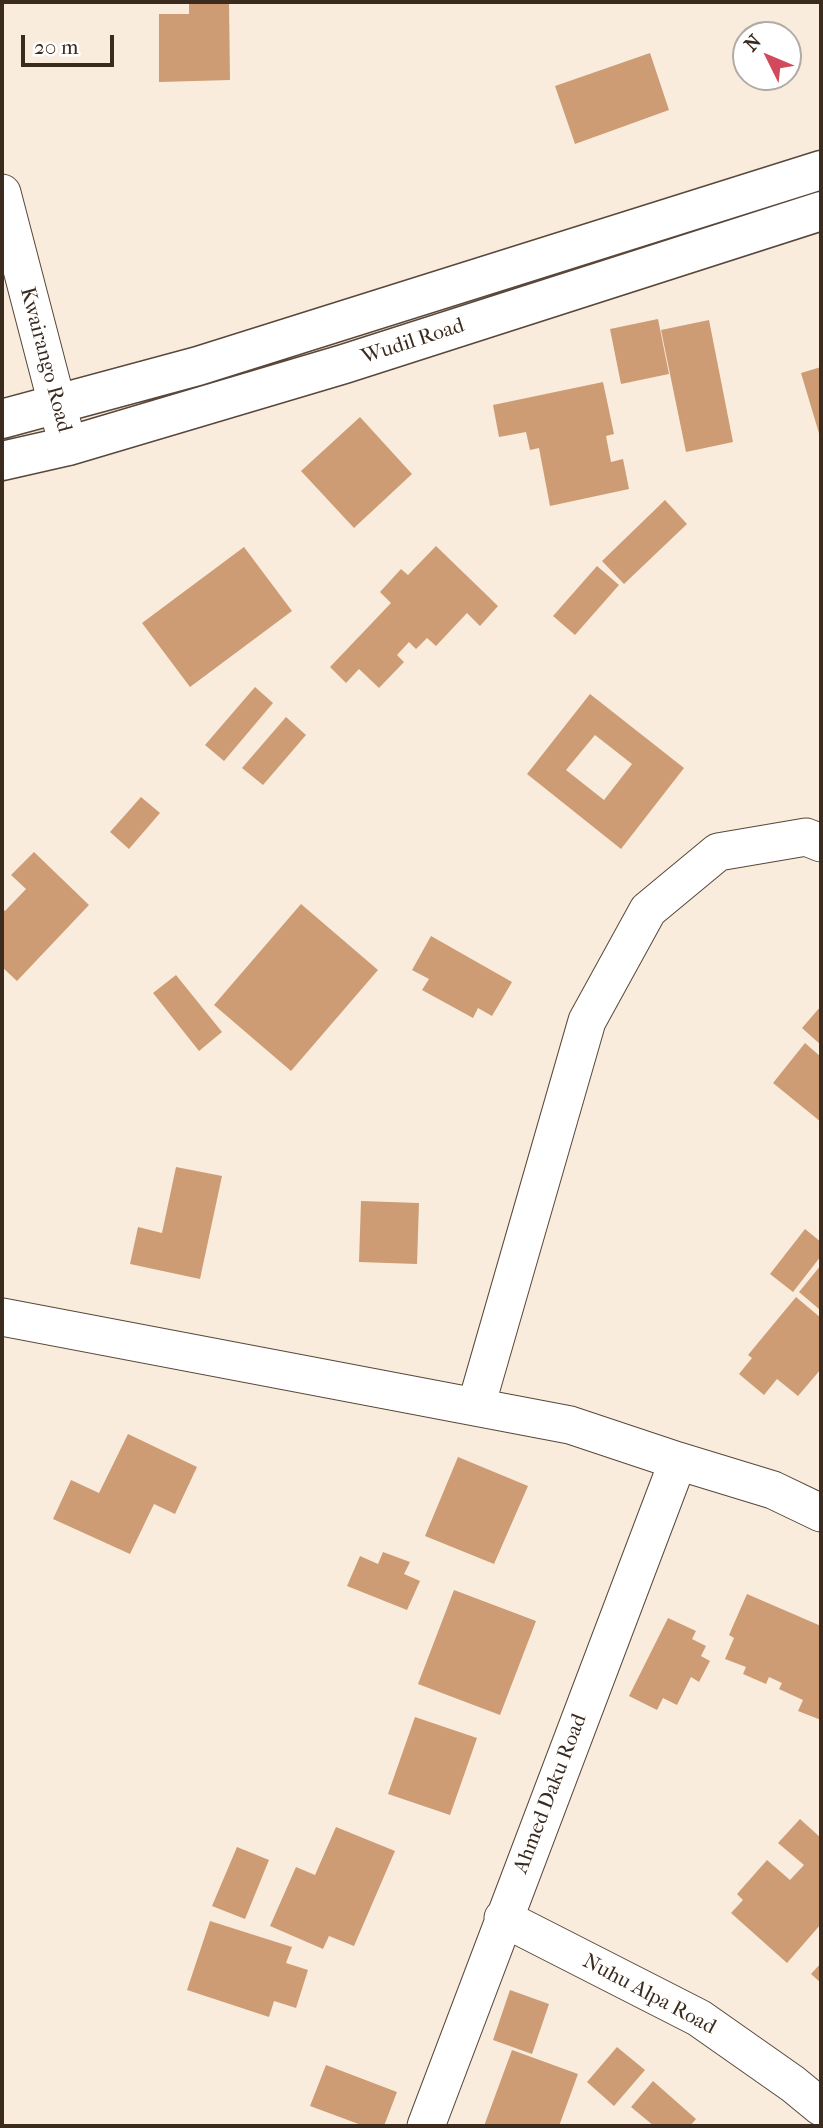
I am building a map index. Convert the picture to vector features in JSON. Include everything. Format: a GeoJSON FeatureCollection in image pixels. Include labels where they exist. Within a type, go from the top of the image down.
{"type":"FeatureCollection","features":[{"type":"Feature","properties":{"kind":"main road","name":"Wudil Road"},"geometry":{"type":"LineString","coordinates":[[2,419],[198,366],[821,170]]}},
{"type":"Feature","properties":{"kind":"main road","name":"Wudil Road"},"geometry":{"type":"LineString","coordinates":[[2,461],[68,446],[344,364],[821,211]]}},
{"type":"Feature","properties":{"kind":"street","name":"Kwairango Road"},"geometry":{"type":"LineString","coordinates":[[2,192],[68,446]]}},
{"type":"Feature","properties":{"kind":"street"},"geometry":{"type":"LineString","coordinates":[[476,1406],[587,1021],[648,910],[718,852],[806,837],[821,843]]}},
{"type":"Feature","properties":{"kind":"street"},"geometry":{"type":"LineString","coordinates":[[2,1317],[569,1425],[773,1490],[821,1513]]}},
{"type":"Feature","properties":{"kind":"street","name":"Ahmed Daku Road"},"geometry":{"type":"LineString","coordinates":[[426,2126],[678,1461]]}},
{"type":"Feature","properties":{"kind":"street","name":"Nuhu Alpa Road"},"geometry":{"type":"LineString","coordinates":[[503,1918],[699,2018],[821,2107]]}},
{"type":"Feature","properties":{"kind":"building"},"geometry":{"type":"Polygon","coordinates":[[[189,2],[229,2],[230,80],[159,82],[159,14],[189,14],[189,2]]]}},
{"type":"Feature","properties":{"kind":"building"},"geometry":{"type":"Polygon","coordinates":[[[650,53],[669,110],[575,144],[555,86],[650,53]]]}},
{"type":"Feature","properties":{"kind":"building"},"geometry":{"type":"Polygon","coordinates":[[[658,319],[669,374],[621,384],[610,329],[658,319]]]}},
{"type":"Feature","properties":{"kind":"building"},"geometry":{"type":"Polygon","coordinates":[[[709,320],[733,442],[686,452],[661,330],[709,320]]]}},
{"type":"Feature","properties":{"kind":"building"},"geometry":{"type":"Polygon","coordinates":[[[821,367],[821,440],[801,373],[821,367]]]}},
{"type":"Feature","properties":{"kind":"building"},"geometry":{"type":"Polygon","coordinates":[[[603,382],[614,434],[606,436],[611,462],[623,459],[629,489],[550,506],[539,448],[530,450],[526,432],[499,437],[493,405],[603,382]]]}},
{"type":"Feature","properties":{"kind":"building"},"geometry":{"type":"Polygon","coordinates":[[[360,417],[412,474],[354,528],[301,471],[360,417]]]}},
{"type":"Feature","properties":{"kind":"building"},"geometry":{"type":"Polygon","coordinates":[[[665,500],[687,524],[624,584],[602,561],[665,500]]]}},
{"type":"Feature","properties":{"kind":"building"},"geometry":{"type":"Polygon","coordinates":[[[436,546],[498,606],[480,626],[467,613],[436,646],[427,638],[416,649],[409,642],[397,655],[404,662],[379,688],[359,669],[346,683],[330,667],[391,603],[380,592],[401,569],[408,575],[436,546]]]}},
{"type":"Feature","properties":{"kind":"building"},"geometry":{"type":"Polygon","coordinates":[[[244,547],[292,611],[190,687],[142,623],[244,547]]]}},
{"type":"Feature","properties":{"kind":"building"},"geometry":{"type":"Polygon","coordinates":[[[597,566],[619,585],[575,635],[553,616],[597,566]]]}},
{"type":"Feature","properties":{"kind":"building"},"geometry":{"type":"Polygon","coordinates":[[[255,687],[273,703],[224,761],[205,745],[255,687]]]}},
{"type":"Feature","properties":{"kind":"building"},"geometry":{"type":"Polygon","coordinates":[[[590,694],[684,768],[621,849],[527,774],[590,694]],[[595,735],[566,770],[604,800],[632,764],[595,735]]]}},
{"type":"Feature","properties":{"kind":"building"},"geometry":{"type":"Polygon","coordinates":[[[286,717],[306,735],[263,785],[242,768],[286,717]]]}},
{"type":"Feature","properties":{"kind":"building"},"geometry":{"type":"Polygon","coordinates":[[[141,797],[160,813],[129,849],[110,832],[141,797]]]}},
{"type":"Feature","properties":{"kind":"building"},"geometry":{"type":"Polygon","coordinates":[[[34,852],[89,905],[17,981],[2,967],[2,908],[5,911],[26,889],[11,875],[34,852]]]}},
{"type":"Feature","properties":{"kind":"building"},"geometry":{"type":"Polygon","coordinates":[[[301,904],[378,970],[291,1071],[214,1005],[301,904]]]}},
{"type":"Feature","properties":{"kind":"building"},"geometry":{"type":"Polygon","coordinates":[[[431,936],[512,982],[492,1016],[478,1008],[473,1018],[422,990],[429,979],[412,970],[431,936]]]}},
{"type":"Feature","properties":{"kind":"building"},"geometry":{"type":"Polygon","coordinates":[[[176,975],[222,1032],[199,1051],[153,993],[176,975]]]}},
{"type":"Feature","properties":{"kind":"building"},"geometry":{"type":"Polygon","coordinates":[[[821,1006],[821,1045],[802,1028],[821,1006]]]}},
{"type":"Feature","properties":{"kind":"building"},"geometry":{"type":"Polygon","coordinates":[[[805,1043],[821,1057],[821,1122],[773,1083],[805,1043]]]}},
{"type":"Feature","properties":{"kind":"building"},"geometry":{"type":"Polygon","coordinates":[[[176,1167],[222,1176],[200,1279],[130,1264],[138,1227],[162,1233],[176,1167]]]}},
{"type":"Feature","properties":{"kind":"building"},"geometry":{"type":"Polygon","coordinates":[[[361,1201],[419,1203],[417,1264],[359,1262],[361,1201]]]}},
{"type":"Feature","properties":{"kind":"building"},"geometry":{"type":"Polygon","coordinates":[[[805,1229],[821,1242],[821,1256],[793,1292],[770,1274],[805,1229]]]}},
{"type":"Feature","properties":{"kind":"building"},"geometry":{"type":"Polygon","coordinates":[[[821,1265],[821,1307],[819,1309],[799,1292],[821,1265]]]}},
{"type":"Feature","properties":{"kind":"building"},"geometry":{"type":"Polygon","coordinates":[[[796,1297],[821,1318],[821,1369],[798,1396],[777,1379],[764,1395],[739,1374],[752,1358],[748,1355],[796,1297]]]}},
{"type":"Feature","properties":{"kind":"building"},"geometry":{"type":"Polygon","coordinates":[[[128,1434],[197,1467],[175,1514],[154,1504],[130,1554],[53,1519],[71,1480],[99,1493],[128,1434]]]}},
{"type":"Feature","properties":{"kind":"building"},"geometry":{"type":"Polygon","coordinates":[[[458,1457],[528,1486],[494,1564],[425,1536],[458,1457]]]}},
{"type":"Feature","properties":{"kind":"building"},"geometry":{"type":"Polygon","coordinates":[[[383,1552],[410,1562],[404,1574],[420,1581],[407,1610],[347,1586],[360,1556],[378,1564],[383,1552]]]}},
{"type":"Feature","properties":{"kind":"building"},"geometry":{"type":"Polygon","coordinates":[[[454,1590],[536,1621],[500,1715],[418,1684],[454,1590]]]}},
{"type":"Feature","properties":{"kind":"building"},"geometry":{"type":"Polygon","coordinates":[[[747,1594],[821,1626],[821,1720],[798,1711],[803,1700],[779,1689],[782,1683],[769,1677],[766,1684],[743,1674],[746,1667],[725,1659],[734,1638],[729,1635],[747,1594]]]}},
{"type":"Feature","properties":{"kind":"building"},"geometry":{"type":"Polygon","coordinates":[[[668,1618],[696,1631],[692,1639],[706,1646],[701,1656],[710,1661],[699,1682],[691,1677],[677,1705],[663,1698],[657,1710],[629,1696],[668,1618]]]}},
{"type":"Feature","properties":{"kind":"building"},"geometry":{"type":"Polygon","coordinates":[[[415,1717],[477,1738],[450,1815],[388,1794],[415,1717]]]}},
{"type":"Feature","properties":{"kind":"building"},"geometry":{"type":"Polygon","coordinates":[[[800,1819],[821,1838],[821,1924],[787,1963],[731,1913],[743,1900],[737,1894],[767,1860],[790,1880],[804,1865],[778,1843],[800,1819]]]}},
{"type":"Feature","properties":{"kind":"building"},"geometry":{"type":"Polygon","coordinates":[[[336,1827],[395,1851],[354,1946],[329,1936],[323,1949],[270,1926],[296,1867],[315,1875],[336,1827]]]}},
{"type":"Feature","properties":{"kind":"building"},"geometry":{"type":"Polygon","coordinates":[[[237,1847],[269,1860],[245,1919],[212,1906],[237,1847]]]}},
{"type":"Feature","properties":{"kind":"building"},"geometry":{"type":"Polygon","coordinates":[[[210,1921],[292,1947],[286,1963],[308,1970],[296,2008],[274,2001],[269,2017],[187,1990],[210,1921]]]}},
{"type":"Feature","properties":{"kind":"building"},"geometry":{"type":"Polygon","coordinates":[[[821,1963],[821,1983],[811,1974],[821,1963]]]}},
{"type":"Feature","properties":{"kind":"building"},"geometry":{"type":"Polygon","coordinates":[[[510,1990],[549,2004],[532,2054],[493,2040],[510,1990]]]}},
{"type":"Feature","properties":{"kind":"building"},"geometry":{"type":"Polygon","coordinates":[[[617,2047],[645,2070],[614,2106],[587,2082],[617,2047]]]}},
{"type":"Feature","properties":{"kind":"building"},"geometry":{"type":"Polygon","coordinates":[[[512,2050],[578,2074],[559,2126],[484,2126],[512,2050]]]}},
{"type":"Feature","properties":{"kind":"building"},"geometry":{"type":"Polygon","coordinates":[[[326,2065],[397,2092],[384,2126],[364,2126],[310,2106],[326,2065]]]}},
{"type":"Feature","properties":{"kind":"building"},"geometry":{"type":"Polygon","coordinates":[[[653,2081],[696,2119],[690,2126],[654,2126],[631,2107],[653,2081]]]}}]}
